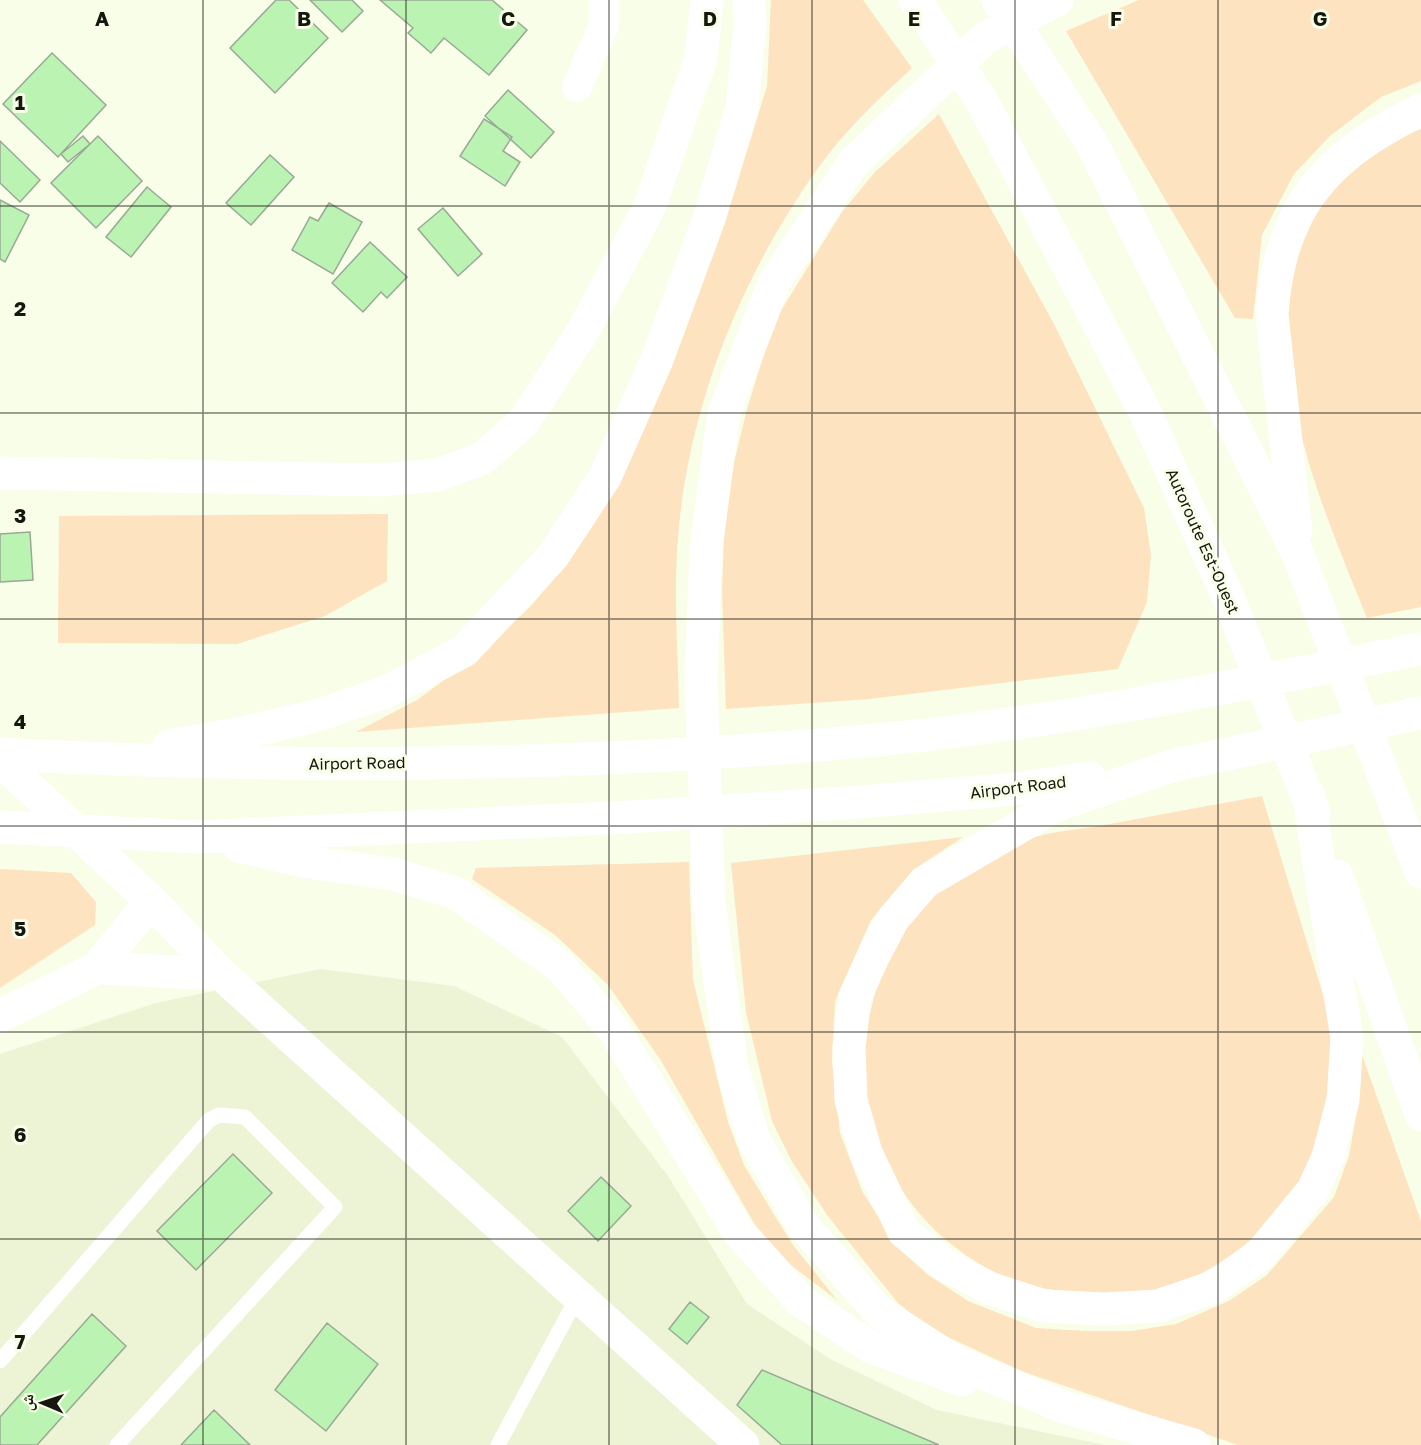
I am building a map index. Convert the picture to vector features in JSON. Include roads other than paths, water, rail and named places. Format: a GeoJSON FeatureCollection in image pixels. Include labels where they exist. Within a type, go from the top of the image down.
{"type":"FeatureCollection","features":[{"type":"Feature","properties":{"kind":"main road"},"geometry":{"type":"LineString","coordinates":[[0,473],[379,480],[438,476],[483,459],[524,422],[583,331],[649,208],[701,58],[707,0]]}},
{"type":"Feature","properties":{"kind":"main road"},"geometry":{"type":"LineString","coordinates":[[0,754],[96,759],[242,733],[319,715],[386,692],[464,651],[553,556],[605,477],[656,362],[709,219],[742,108],[750,25],[749,0]]}},
{"type":"Feature","properties":{"kind":"main road","name":"Autoroute Est-Ouest"},"geometry":{"type":"LineString","coordinates":[[915,0],[983,103],[1145,412],[1229,598],[1308,794],[1421,1115]]}},
{"type":"Feature","properties":{"kind":"main road"},"geometry":{"type":"LineString","coordinates":[[998,0],[1091,142],[1298,554],[1421,872]]}},
{"type":"Feature","properties":{"kind":"main road"},"geometry":{"type":"LineString","coordinates":[[1056,0],[985,38],[853,163],[774,283],[724,413],[709,526],[701,679],[709,903],[732,1067],[754,1140],[802,1224],[879,1312],[956,1362],[1064,1407]]}},
{"type":"Feature","properties":{"kind":"main road"},"geometry":{"type":"LineString","coordinates":[[1298,554],[1272,315],[1274,282],[1281,250],[1305,200],[1332,166],[1389,125],[1421,110]]}},
{"type":"Feature","properties":{"kind":"main road","name":"Airport Road"},"geometry":{"type":"LineString","coordinates":[[96,759],[327,765],[618,758],[856,742],[1167,699],[1421,649]]}},
{"type":"Feature","properties":{"kind":"main road"},"geometry":{"type":"LineString","coordinates":[[1308,794],[1347,1038],[1343,1100],[1328,1157],[1313,1190],[1259,1256],[1215,1287],[1158,1306],[1104,1309],[1044,1306],[980,1283],[944,1264],[904,1232],[866,1153],[851,1100],[849,1047],[855,998],[893,919],[925,882],[1055,806],[1175,765],[1421,713]]}},
{"type":"Feature","properties":{"kind":"main road"},"geometry":{"type":"LineString","coordinates":[[0,760],[151,901],[221,974],[744,1445]]}},
{"type":"Feature","properties":{"kind":"main road","name":"Airport Road"},"geometry":{"type":"LineString","coordinates":[[180,836],[630,816],[860,802],[1015,789],[1175,765]]}},
{"type":"Feature","properties":{"kind":"main road"},"geometry":{"type":"LineString","coordinates":[[0,827],[180,836],[307,862],[393,874],[456,893],[560,966],[615,1031],[738,1232],[801,1301],[871,1347],[948,1376],[1194,1445]]}},
{"type":"Feature","properties":{"kind":"main road"},"geometry":{"type":"LineString","coordinates":[[0,1016],[97,968],[151,901]]}},
{"type":"Feature","properties":{"kind":"main road"},"geometry":{"type":"LineString","coordinates":[[97,968],[221,974]]}},
{"type":"Feature","properties":{"kind":"street"},"geometry":{"type":"LineString","coordinates":[[577,87],[604,24],[604,0]]}},
{"type":"Feature","properties":{"kind":"lane"},"geometry":{"type":"LineString","coordinates":[[0,1361],[209,1120],[219,1115],[245,1117],[335,1207],[117,1445]]}},
{"type":"Feature","properties":{"kind":"lane"},"geometry":{"type":"LineString","coordinates":[[498,1445],[578,1296]]}}]}
